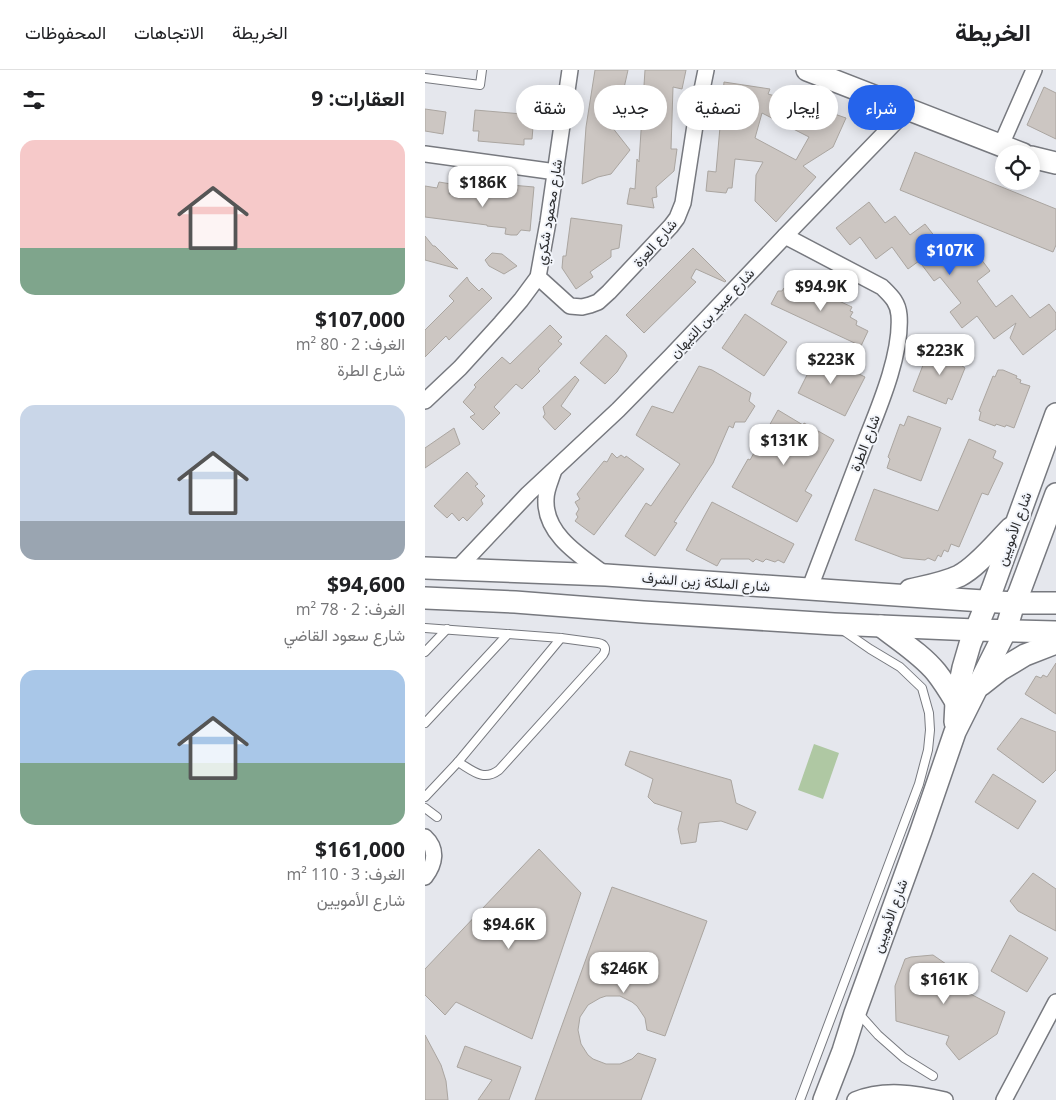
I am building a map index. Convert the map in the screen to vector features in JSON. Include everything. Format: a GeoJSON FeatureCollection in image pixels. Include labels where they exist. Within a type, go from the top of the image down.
{"type":"FeatureCollection","features":[{"type":"Feature","properties":{"kind":"main road"},"geometry":{"type":"LineString","coordinates":[[807,70],[848,86]]}},
{"type":"Feature","properties":{"kind":"main road"},"geometry":{"type":"LineString","coordinates":[[915,113],[998,145]]}},
{"type":"Feature","properties":{"kind":"main road"},"geometry":{"type":"LineString","coordinates":[[1040,160],[1056,173]]}},
{"type":"Feature","properties":{"kind":"main road","name":"شارع الأمويين"},"geometry":{"type":"LineString","coordinates":[[955,732],[957,702],[969,644],[1017,523],[1056,414]]}},
{"type":"Feature","properties":{"kind":"main road"},"geometry":{"type":"LineString","coordinates":[[1053,503],[1056,533]]}},
{"type":"Feature","properties":{"kind":"main road","name":"شارع الأمويين"},"geometry":{"type":"LineString","coordinates":[[824,1100],[955,732],[1006,630],[1014,603],[1053,503]]}},
{"type":"Feature","properties":{"kind":"main road"},"geometry":{"type":"LineString","coordinates":[[885,595],[935,584],[961,575],[971,568],[1017,523]]}},
{"type":"Feature","properties":{"kind":"main road","name":"شارع الملكة زين الشرف"},"geometry":{"type":"LineString","coordinates":[[425,568],[607,575],[885,595],[1014,603],[1056,603]]}},
{"type":"Feature","properties":{"kind":"main road"},"geometry":{"type":"LineString","coordinates":[[428,601],[515,602],[834,624],[1056,632]]}},
{"type":"Feature","properties":{"kind":"main road"},"geometry":{"type":"LineString","coordinates":[[881,626],[925,660],[940,677],[957,702]]}},
{"type":"Feature","properties":{"kind":"main road"},"geometry":{"type":"LineString","coordinates":[[978,686],[1025,655],[1056,643]]}},
{"type":"Feature","properties":{"kind":"street","name":"شارع محمود شكري"},"geometry":{"type":"LineString","coordinates":[[425,401],[501,323],[521,300],[537,277],[556,172],[569,70]]}},
{"type":"Feature","properties":{"kind":"street","name":"شارع العزة"},"geometry":{"type":"LineString","coordinates":[[537,277],[570,306],[582,307],[598,302],[635,266],[674,222],[683,203],[696,118],[706,70]]}},
{"type":"Feature","properties":{"kind":"street"},"geometry":{"type":"LineString","coordinates":[[1001,145],[1034,70]]}},
{"type":"Feature","properties":{"kind":"street","name":"شارع عبيد بن التيهان"},"geometry":{"type":"LineString","coordinates":[[457,569],[528,494],[618,410],[671,356],[888,130]]}},
{"type":"Feature","properties":{"kind":"street"},"geometry":{"type":"LineString","coordinates":[[425,154],[556,172]]}},
{"type":"Feature","properties":{"kind":"street","name":"شارع الطرة"},"geometry":{"type":"LineString","coordinates":[[785,236],[882,287],[898,305],[899,316],[896,350],[883,396],[809,590]]}},
{"type":"Feature","properties":{"kind":"street","name":"شارع عبيد بن التيهان"},"geometry":{"type":"LineString","coordinates":[[555,470],[547,490],[546,501],[552,525],[561,538],[579,555],[607,575]]}},
{"type":"Feature","properties":{"kind":"street"},"geometry":{"type":"LineString","coordinates":[[425,837],[432,846],[434,854],[431,869],[425,877]]}},
{"type":"Feature","properties":{"kind":"street"},"geometry":{"type":"LineString","coordinates":[[1004,1100],[1056,1002]]}},
{"type":"Feature","properties":{"kind":"street"},"geometry":{"type":"LineString","coordinates":[[855,1100],[871,1095],[893,1093],[928,1096],[945,1100]]}},
{"type":"Feature","properties":{"kind":"lane"},"geometry":{"type":"LineString","coordinates":[[425,78],[480,86],[482,70]]}},
{"type":"Feature","properties":{"kind":"lane"},"geometry":{"type":"LineString","coordinates":[[800,1100],[919,784],[928,750],[930,730],[929,713],[922,688],[914,679],[900,666],[870,649],[834,624]]}},
{"type":"Feature","properties":{"kind":"lane"},"geometry":{"type":"LineString","coordinates":[[425,628],[561,638],[603,644],[606,647],[606,652],[494,774],[488,776],[481,775],[458,762]]}},
{"type":"Feature","properties":{"kind":"lane"},"geometry":{"type":"LineString","coordinates":[[425,652],[447,629]]}},
{"type":"Feature","properties":{"kind":"lane"},"geometry":{"type":"LineString","coordinates":[[425,723],[508,634]]}},
{"type":"Feature","properties":{"kind":"lane"},"geometry":{"type":"LineString","coordinates":[[425,797],[458,762],[561,638]]}},
{"type":"Feature","properties":{"kind":"lane"},"geometry":{"type":"LineString","coordinates":[[425,808],[437,817]]}},
{"type":"Feature","properties":{"kind":"lane"},"geometry":{"type":"LineString","coordinates":[[855,1013],[861,1016],[878,1035],[904,1058],[933,1076]]}},
{"type":"Feature","properties":{"kind":"green space"},"geometry":{"type":"Polygon","coordinates":[[[814,744],[839,753],[823,799],[798,790],[814,744]]]}},
{"type":"Feature","properties":{"kind":"building"},"geometry":{"type":"Polygon","coordinates":[[[595,70],[628,70],[625,85],[594,85],[594,130],[614,130],[630,150],[611,174],[582,184],[586,127],[595,70]]]}},
{"type":"Feature","properties":{"kind":"building"},"geometry":{"type":"Polygon","coordinates":[[[645,70],[686,70],[683,85],[677,85],[677,88],[673,87],[671,149],[677,149],[674,171],[656,187],[657,197],[652,198],[654,208],[627,204],[630,188],[635,189],[641,130],[667,130],[667,85],[644,85],[645,70]]]}},
{"type":"Feature","properties":{"kind":"building"},"geometry":{"type":"Polygon","coordinates":[[[724,82],[744,85],[724,85],[724,82]]]}},
{"type":"Feature","properties":{"kind":"building"},"geometry":{"type":"Polygon","coordinates":[[[759,87],[769,89],[769,117],[762,113],[759,124],[759,87]]]}},
{"type":"Feature","properties":{"kind":"building"},"geometry":{"type":"Polygon","coordinates":[[[1044,87],[1056,93],[1056,139],[1027,125],[1044,87]]]}},
{"type":"Feature","properties":{"kind":"building"},"geometry":{"type":"Polygon","coordinates":[[[425,109],[446,112],[443,134],[425,131],[425,109]]]}},
{"type":"Feature","properties":{"kind":"building"},"geometry":{"type":"Polygon","coordinates":[[[475,110],[516,113],[516,130],[533,130],[532,139],[524,139],[524,145],[478,141],[479,131],[473,131],[475,110]]]}},
{"type":"Feature","properties":{"kind":"building"},"geometry":{"type":"Polygon","coordinates":[[[838,115],[846,118],[833,147],[803,166],[816,177],[776,222],[755,201],[756,175],[763,162],[735,159],[732,188],[728,188],[726,193],[706,191],[708,171],[716,172],[720,130],[757,130],[755,138],[796,160],[809,137],[795,130],[838,130],[838,115]]]}},
{"type":"Feature","properties":{"kind":"building"},"geometry":{"type":"Polygon","coordinates":[[[915,152],[995,184],[995,190],[1009,190],[1056,209],[1056,245],[1053,252],[900,190],[915,152]]]}},
{"type":"Feature","properties":{"kind":"building"},"geometry":{"type":"Polygon","coordinates":[[[439,182],[451,184],[449,194],[488,199],[489,193],[510,194],[511,185],[534,187],[530,231],[521,230],[517,235],[511,235],[505,234],[506,228],[425,217],[425,186],[437,188],[439,182]]]}},
{"type":"Feature","properties":{"kind":"building"},"geometry":{"type":"Polygon","coordinates":[[[869,202],[885,223],[895,216],[910,235],[925,224],[943,247],[952,239],[969,262],[978,255],[990,271],[977,281],[996,307],[1012,295],[1030,318],[1049,304],[1056,313],[1056,329],[1023,355],[1010,338],[1016,323],[994,339],[977,316],[962,328],[950,312],[961,303],[940,277],[934,281],[919,261],[908,269],[892,247],[876,259],[860,237],[850,245],[836,228],[869,202]]]}},
{"type":"Feature","properties":{"kind":"building"},"geometry":{"type":"Polygon","coordinates":[[[571,218],[622,225],[619,248],[611,250],[611,257],[590,272],[593,277],[576,289],[562,268],[563,256],[566,256],[571,218]]]}},
{"type":"Feature","properties":{"kind":"building"},"geometry":{"type":"Polygon","coordinates":[[[425,236],[433,246],[458,269],[425,260],[425,236]]]}},
{"type":"Feature","properties":{"kind":"building"},"geometry":{"type":"Polygon","coordinates":[[[693,248],[726,281],[696,269],[691,278],[696,282],[644,333],[626,315],[693,248]]]}},
{"type":"Feature","properties":{"kind":"building"},"geometry":{"type":"Polygon","coordinates":[[[492,253],[502,254],[517,266],[504,274],[489,266],[485,260],[492,253]]]}},
{"type":"Feature","properties":{"kind":"building"},"geometry":{"type":"Polygon","coordinates":[[[467,277],[479,291],[482,288],[492,298],[449,340],[446,336],[425,357],[425,330],[454,301],[449,296],[467,277]]]}},
{"type":"Feature","properties":{"kind":"building"},"geometry":{"type":"Polygon","coordinates":[[[804,285],[852,307],[850,311],[853,312],[850,317],[857,321],[856,325],[868,331],[861,346],[771,304],[778,291],[782,291],[784,288],[792,291],[794,286],[802,290],[804,285]]]}},
{"type":"Feature","properties":{"kind":"building"},"geometry":{"type":"Polygon","coordinates":[[[745,314],[787,342],[764,376],[722,348],[745,314]]]}},
{"type":"Feature","properties":{"kind":"building"},"geometry":{"type":"Polygon","coordinates":[[[550,325],[562,337],[558,341],[562,344],[522,389],[516,384],[494,407],[500,413],[483,430],[470,417],[475,414],[463,402],[476,387],[474,385],[502,357],[510,364],[550,325]]]}},
{"type":"Feature","properties":{"kind":"building"},"geometry":{"type":"Polygon","coordinates":[[[606,335],[627,356],[617,372],[605,384],[580,363],[606,335]]]}},
{"type":"Feature","properties":{"kind":"building"},"geometry":{"type":"Polygon","coordinates":[[[930,347],[963,360],[961,365],[965,368],[952,400],[948,398],[946,404],[913,391],[930,347]]]}},
{"type":"Feature","properties":{"kind":"building"},"geometry":{"type":"Polygon","coordinates":[[[818,353],[865,377],[845,416],[798,393],[818,353]]]}},
{"type":"Feature","properties":{"kind":"building"},"geometry":{"type":"Polygon","coordinates":[[[699,366],[712,370],[751,393],[749,401],[755,406],[745,422],[735,422],[733,428],[729,426],[713,463],[674,522],[677,523],[655,556],[625,536],[646,503],[651,506],[680,464],[636,435],[652,406],[673,413],[699,366]]]}},
{"type":"Feature","properties":{"kind":"building"},"geometry":{"type":"Polygon","coordinates":[[[998,370],[1003,370],[1017,376],[1016,378],[1021,380],[1020,383],[1030,386],[1014,428],[1006,425],[1005,427],[996,424],[995,426],[979,420],[981,412],[979,411],[993,376],[995,377],[998,370]]]}},
{"type":"Feature","properties":{"kind":"building"},"geometry":{"type":"Polygon","coordinates":[[[575,376],[579,380],[561,406],[571,414],[555,430],[543,417],[545,414],[543,407],[575,376]]]}},
{"type":"Feature","properties":{"kind":"building"},"geometry":{"type":"Polygon","coordinates":[[[778,410],[834,440],[805,491],[812,495],[797,522],[732,487],[748,459],[750,460],[778,410]]]}},
{"type":"Feature","properties":{"kind":"building"},"geometry":{"type":"Polygon","coordinates":[[[908,416],[941,428],[921,481],[887,468],[890,459],[888,457],[900,424],[904,426],[908,416]]]}},
{"type":"Feature","properties":{"kind":"building"},"geometry":{"type":"Polygon","coordinates":[[[454,428],[460,444],[425,468],[425,448],[454,428]]]}},
{"type":"Feature","properties":{"kind":"building"},"geometry":{"type":"Polygon","coordinates":[[[969,439],[996,451],[993,458],[1003,463],[988,495],[982,493],[959,547],[951,544],[948,552],[944,550],[941,557],[938,555],[935,561],[928,558],[925,560],[903,558],[855,540],[874,489],[938,511],[969,439]]]}},
{"type":"Feature","properties":{"kind":"building"},"geometry":{"type":"Polygon","coordinates":[[[612,453],[617,458],[621,455],[625,458],[626,456],[644,469],[594,535],[575,521],[578,517],[576,514],[579,509],[575,502],[580,499],[577,494],[604,461],[607,462],[612,453]]]}},
{"type":"Feature","properties":{"kind":"building"},"geometry":{"type":"Polygon","coordinates":[[[467,472],[478,484],[475,486],[485,496],[481,500],[483,504],[467,521],[463,517],[459,521],[452,513],[447,518],[434,506],[467,472]]]}},
{"type":"Feature","properties":{"kind":"building"},"geometry":{"type":"Polygon","coordinates":[[[712,502],[794,544],[784,563],[778,560],[775,562],[766,559],[763,562],[756,559],[753,562],[749,559],[721,559],[717,566],[686,550],[712,502]]]}},
{"type":"Feature","properties":{"kind":"building"},"geometry":{"type":"Polygon","coordinates":[[[1056,663],[1056,714],[1025,694],[1036,676],[1041,678],[1043,675],[1047,677],[1056,663]]]}},
{"type":"Feature","properties":{"kind":"building"},"geometry":{"type":"Polygon","coordinates":[[[1021,718],[1056,732],[1056,770],[1043,783],[997,749],[1021,718]]]}},
{"type":"Feature","properties":{"kind":"building"},"geometry":{"type":"Polygon","coordinates":[[[630,751],[731,780],[736,803],[756,812],[747,830],[721,821],[699,823],[696,842],[681,844],[678,829],[682,812],[654,803],[648,797],[653,779],[625,765],[630,751]]]}},
{"type":"Feature","properties":{"kind":"building"},"geometry":{"type":"Polygon","coordinates":[[[993,774],[1036,801],[1018,829],[975,802],[993,774]]]}},
{"type":"Feature","properties":{"kind":"building"},"geometry":{"type":"Polygon","coordinates":[[[539,849],[581,893],[532,1039],[456,1002],[445,1015],[425,995],[425,969],[539,849]]]}},
{"type":"Feature","properties":{"kind":"building"},"geometry":{"type":"Polygon","coordinates":[[[1033,873],[1056,889],[1056,931],[1018,911],[1010,901],[1033,873]]]}},
{"type":"Feature","properties":{"kind":"building"},"geometry":{"type":"Polygon","coordinates":[[[612,887],[707,921],[665,1036],[647,1030],[645,1018],[637,1006],[620,996],[600,998],[588,1005],[580,1017],[578,1030],[581,1044],[593,1059],[606,1064],[620,1064],[632,1059],[638,1053],[656,1059],[641,1100],[535,1100],[612,887]]]}},
{"type":"Feature","properties":{"kind":"building"},"geometry":{"type":"Polygon","coordinates":[[[1010,935],[1048,958],[1027,992],[991,971],[1010,935]]]}},
{"type":"Feature","properties":{"kind":"building"},"geometry":{"type":"Polygon","coordinates":[[[933,955],[962,975],[957,987],[1005,1012],[997,1034],[959,1060],[946,1044],[949,1036],[896,1021],[895,986],[905,959],[933,955]]]}},
{"type":"Feature","properties":{"kind":"building"},"geometry":{"type":"Polygon","coordinates":[[[425,1035],[441,1065],[446,1081],[448,1100],[425,1100],[425,1035]]]}},
{"type":"Feature","properties":{"kind":"building"},"geometry":{"type":"Polygon","coordinates":[[[465,1046],[521,1067],[509,1100],[478,1100],[492,1080],[457,1067],[465,1046]]]}}]}
